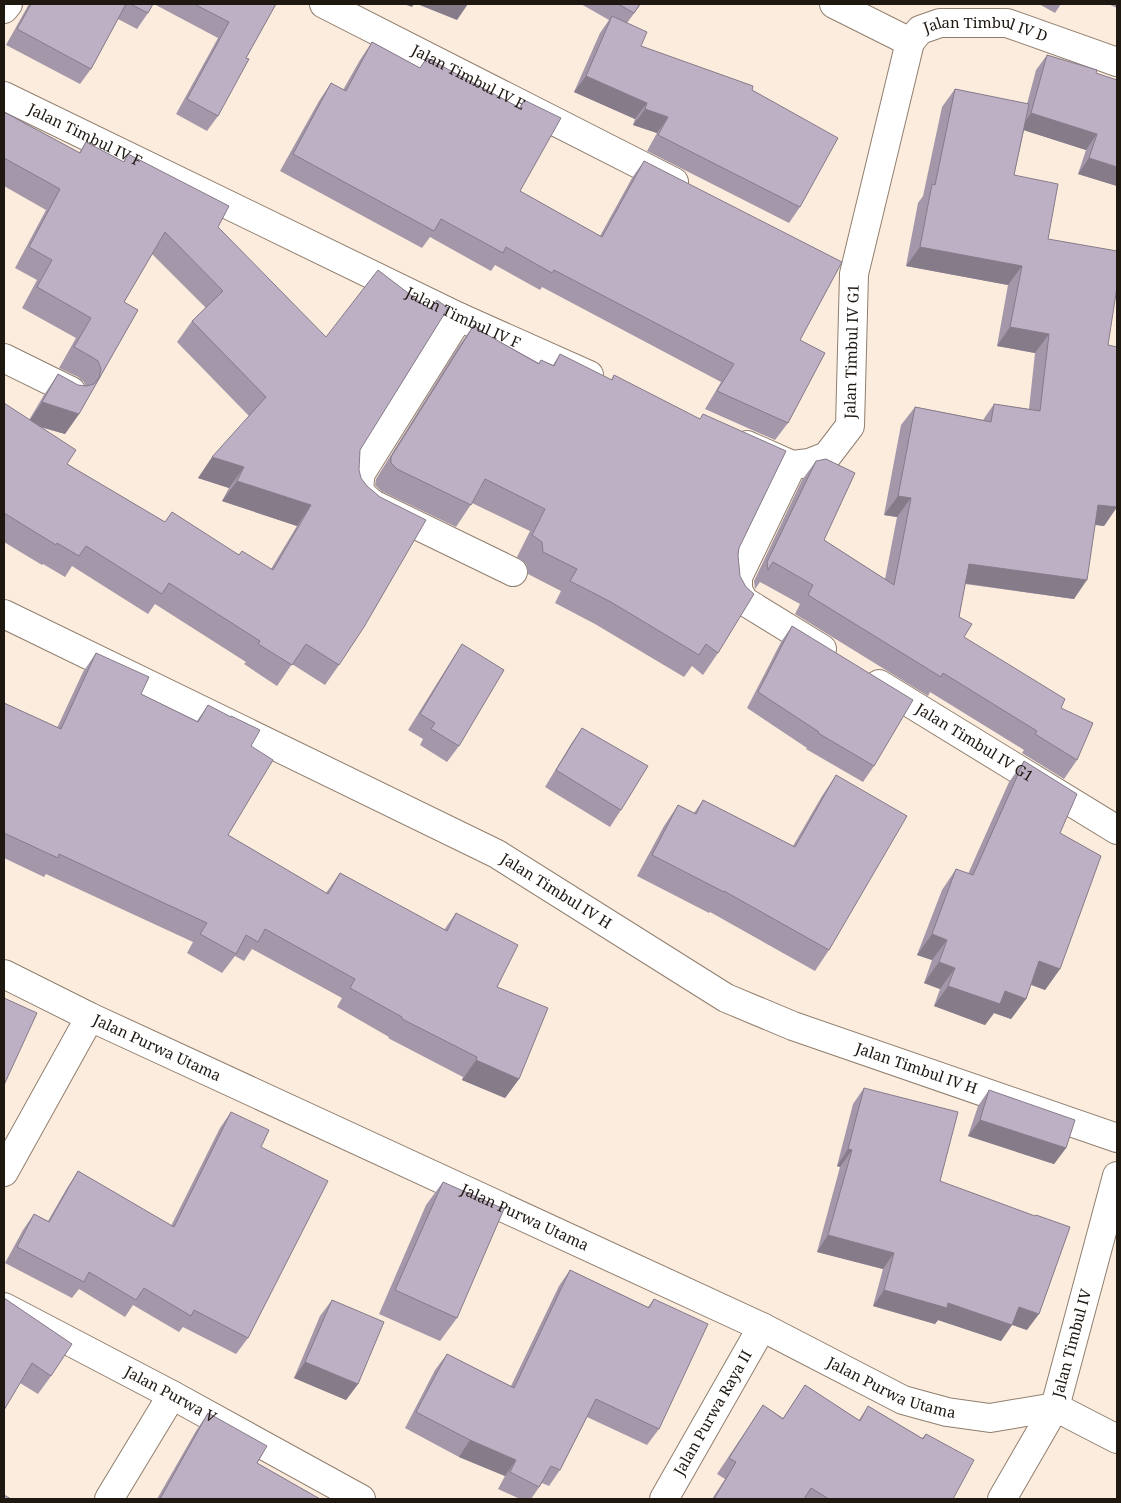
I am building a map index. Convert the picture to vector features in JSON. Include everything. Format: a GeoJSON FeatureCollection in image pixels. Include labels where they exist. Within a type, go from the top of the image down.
{"type":"FeatureCollection","features":[{"type":"Feature","properties":{"kind":"street"},"geometry":{"type":"LineString","coordinates":[[4,9],[8,4]]}},
{"type":"Feature","properties":{"kind":"street","name":"Jalan Timbul IV E"},"geometry":{"type":"LineString","coordinates":[[324,4],[695,193]]}},
{"type":"Feature","properties":{"kind":"street","name":"Jalan Timbul IV D"},"geometry":{"type":"LineString","coordinates":[[834,4],[910,42],[920,30],[940,23],[1007,23],[1117,62]]}},
{"type":"Feature","properties":{"kind":"street","name":"Jalan Timbul IV G1"},"geometry":{"type":"LineString","coordinates":[[910,42],[854,274],[850,426],[827,456],[809,464],[792,465],[738,577],[738,590],[744,601],[1117,830]]}},
{"type":"Feature","properties":{"kind":"street","name":"Jalan Timbul IV F"},"geometry":{"type":"LineString","coordinates":[[4,96],[459,317],[612,385]]}},
{"type":"Feature","properties":{"kind":"street"},"geometry":{"type":"LineString","coordinates":[[828,260],[854,274]]}},
{"type":"Feature","properties":{"kind":"street"},"geometry":{"type":"LineString","coordinates":[[459,317],[361,473],[359,487],[363,496],[373,504],[513,572]]}},
{"type":"Feature","properties":{"kind":"street"},"geometry":{"type":"LineString","coordinates":[[4,358],[71,391]]}},
{"type":"Feature","properties":{"kind":"street"},"geometry":{"type":"LineString","coordinates":[[729,437],[792,465]]}},
{"type":"Feature","properties":{"kind":"street","name":"Jalan Timbul IV H"},"geometry":{"type":"LineString","coordinates":[[4,614],[497,854],[726,998],[793,1026],[1117,1138]]}},
{"type":"Feature","properties":{"kind":"street","name":"Jalan Purwa Utama"},"geometry":{"type":"LineString","coordinates":[[4,974],[90,1017],[762,1327],[903,1400],[933,1408],[990,1418],[1055,1407]]}},
{"type":"Feature","properties":{"kind":"street"},"geometry":{"type":"LineString","coordinates":[[4,1172],[90,1017]]}},
{"type":"Feature","properties":{"kind":"street","name":"Jalan Timbul IV"},"geometry":{"type":"LineString","coordinates":[[1002,1499],[1055,1407],[1117,1176]]}},
{"type":"Feature","properties":{"kind":"street","name":"Jalan Purwa V"},"geometry":{"type":"LineString","coordinates":[[4,1307],[361,1499]]}},
{"type":"Feature","properties":{"kind":"street","name":"Jalan Purwa Raya II"},"geometry":{"type":"LineString","coordinates":[[664,1499],[762,1327]]}},
{"type":"Feature","properties":{"kind":"street"},"geometry":{"type":"LineString","coordinates":[[109,1499],[172,1396]]}},
{"type":"Feature","properties":{"kind":"street"},"geometry":{"type":"LineString","coordinates":[[1055,1407],[1117,1439]]}},
{"type":"Feature","properties":{"kind":"building"},"geometry":{"type":"Polygon","coordinates":[[[31,4],[126,4],[91,69],[17,29],[31,4]]]}},
{"type":"Feature","properties":{"kind":"building"},"geometry":{"type":"Polygon","coordinates":[[[130,4],[153,4],[148,13],[130,4]]]}},
{"type":"Feature","properties":{"kind":"building"},"geometry":{"type":"Polygon","coordinates":[[[194,4],[276,4],[246,58],[249,59],[218,116],[187,99],[229,22],[194,4]]]}},
{"type":"Feature","properties":{"kind":"building"},"geometry":{"type":"Polygon","coordinates":[[[618,4],[640,4],[634,13],[618,4]]]}},
{"type":"Feature","properties":{"kind":"building"},"geometry":{"type":"Polygon","coordinates":[[[612,16],[647,32],[641,46],[753,86],[752,90],[838,138],[800,207],[658,135],[668,117],[645,109],[647,103],[586,76],[612,16]]]}},
{"type":"Feature","properties":{"kind":"building"},"geometry":{"type":"Polygon","coordinates":[[[372,42],[420,68],[427,58],[520,108],[524,100],[561,118],[520,191],[602,237],[644,161],[842,262],[800,340],[825,353],[788,423],[717,391],[734,364],[554,270],[552,273],[506,247],[503,253],[441,219],[434,231],[293,154],[331,83],[346,91],[372,42]]]}},
{"type":"Feature","properties":{"kind":"building"},"geometry":{"type":"Polygon","coordinates":[[[1047,55],[1097,70],[1096,73],[1117,80],[1117,167],[1089,158],[1097,134],[1031,113],[1047,55]]]}},
{"type":"Feature","properties":{"kind":"building"},"geometry":{"type":"Polygon","coordinates":[[[955,89],[1029,104],[1014,175],[1058,184],[1048,239],[1117,251],[1117,287],[1108,345],[1117,347],[1117,507],[1098,505],[1087,580],[969,564],[959,617],[972,624],[964,637],[1065,699],[1061,708],[1093,723],[1077,760],[1035,734],[1037,731],[943,673],[941,677],[808,595],[813,585],[773,562],[768,570],[767,562],[816,461],[826,459],[855,473],[824,540],[894,585],[911,498],[898,496],[915,407],[991,422],[994,404],[1040,411],[1049,334],[1010,327],[1022,266],[920,247],[932,184],[935,185],[955,89]]]}},
{"type":"Feature","properties":{"kind":"building"},"geometry":{"type":"Polygon","coordinates":[[[4,112],[80,153],[86,142],[124,162],[128,154],[229,206],[218,227],[326,337],[378,270],[429,309],[437,300],[448,308],[360,450],[359,470],[361,478],[367,486],[380,497],[426,520],[364,627],[339,665],[306,644],[292,665],[258,644],[260,641],[169,583],[162,594],[86,546],[79,556],[57,543],[56,545],[4,513],[4,403],[76,450],[67,464],[165,522],[172,512],[239,555],[242,551],[273,570],[311,505],[237,481],[244,467],[212,457],[266,397],[192,321],[223,291],[165,232],[124,302],[138,310],[79,414],[42,402],[58,374],[78,385],[86,386],[94,384],[99,378],[101,369],[98,361],[74,347],[91,318],[37,287],[52,260],[29,247],[60,189],[4,158],[4,112]]]}},
{"type":"Feature","properties":{"kind":"building"},"geometry":{"type":"Polygon","coordinates":[[[474,325],[484,333],[539,364],[541,360],[554,366],[560,354],[612,380],[614,375],[700,419],[703,414],[786,451],[739,548],[740,576],[746,587],[754,594],[718,653],[706,644],[699,655],[611,602],[570,581],[577,569],[543,552],[542,542],[532,535],[545,509],[485,479],[471,505],[397,469],[391,463],[391,457],[474,325]]]}},
{"type":"Feature","properties":{"kind":"building"},"geometry":{"type":"Polygon","coordinates":[[[792,626],[913,700],[874,766],[818,733],[758,692],[792,626]]]}},
{"type":"Feature","properties":{"kind":"building"},"geometry":{"type":"Polygon","coordinates":[[[462,644],[504,670],[459,746],[431,729],[435,723],[420,714],[462,644]]]}},
{"type":"Feature","properties":{"kind":"building"},"geometry":{"type":"Polygon","coordinates":[[[96,653],[149,677],[141,694],[198,722],[208,705],[260,730],[251,746],[273,760],[228,835],[328,894],[340,873],[447,931],[456,913],[518,945],[497,987],[548,1008],[519,1079],[476,1060],[477,1057],[402,1019],[402,1017],[350,988],[355,979],[265,929],[258,942],[246,935],[236,954],[200,934],[207,923],[59,854],[58,858],[4,833],[4,703],[61,729],[96,653]]]}},
{"type":"Feature","properties":{"kind":"building"},"geometry":{"type":"Polygon","coordinates":[[[582,728],[648,766],[621,810],[556,770],[582,728]]]}},
{"type":"Feature","properties":{"kind":"building"},"geometry":{"type":"Polygon","coordinates":[[[1024,761],[1077,794],[1060,833],[1101,856],[1060,969],[1039,961],[1026,999],[1005,991],[1000,1004],[948,986],[955,968],[939,962],[947,940],[932,934],[956,869],[973,875],[1024,761]]]}},
{"type":"Feature","properties":{"kind":"building"},"geometry":{"type":"Polygon","coordinates":[[[836,775],[907,816],[829,950],[724,891],[652,855],[678,805],[696,814],[703,800],[795,847],[836,775]]]}},
{"type":"Feature","properties":{"kind":"building"},"geometry":{"type":"Polygon","coordinates":[[[4,998],[37,1013],[4,1085],[4,998]]]}},
{"type":"Feature","properties":{"kind":"building"},"geometry":{"type":"Polygon","coordinates":[[[864,1088],[958,1112],[940,1181],[1070,1227],[1039,1314],[1019,1307],[1012,1325],[948,1303],[947,1308],[884,1290],[894,1253],[828,1235],[852,1150],[848,1149],[864,1088]]]}},
{"type":"Feature","properties":{"kind":"building"},"geometry":{"type":"Polygon","coordinates":[[[989,1090],[1075,1120],[1066,1148],[980,1120],[989,1090]]]}},
{"type":"Feature","properties":{"kind":"building"},"geometry":{"type":"Polygon","coordinates":[[[231,1112],[269,1130],[261,1147],[328,1181],[248,1338],[194,1310],[191,1316],[144,1288],[136,1300],[89,1272],[84,1282],[17,1247],[34,1214],[49,1222],[78,1171],[174,1227],[231,1112]]]}},
{"type":"Feature","properties":{"kind":"building"},"geometry":{"type":"Polygon","coordinates":[[[443,1182],[504,1209],[457,1318],[395,1290],[443,1182]]]}},
{"type":"Feature","properties":{"kind":"building"},"geometry":{"type":"Polygon","coordinates":[[[570,1270],[649,1308],[654,1299],[708,1324],[659,1429],[596,1399],[560,1470],[551,1466],[539,1487],[510,1472],[516,1460],[470,1440],[416,1412],[447,1354],[514,1388],[570,1270]]]}},
{"type":"Feature","properties":{"kind":"building"},"geometry":{"type":"Polygon","coordinates":[[[4,1298],[72,1344],[51,1376],[32,1363],[4,1410],[4,1298]]]}},
{"type":"Feature","properties":{"kind":"building"},"geometry":{"type":"Polygon","coordinates":[[[332,1300],[384,1322],[358,1384],[305,1362],[332,1300]]]}},
{"type":"Feature","properties":{"kind":"building"},"geometry":{"type":"Polygon","coordinates":[[[805,1385],[860,1421],[868,1406],[923,1439],[926,1434],[974,1460],[953,1499],[829,1499],[811,1488],[804,1499],[714,1499],[736,1462],[729,1458],[763,1405],[783,1419],[805,1385]]]}},
{"type":"Feature","properties":{"kind":"building"},"geometry":{"type":"Polygon","coordinates":[[[208,1413],[267,1446],[257,1463],[320,1499],[160,1499],[208,1413]]]}}]}
